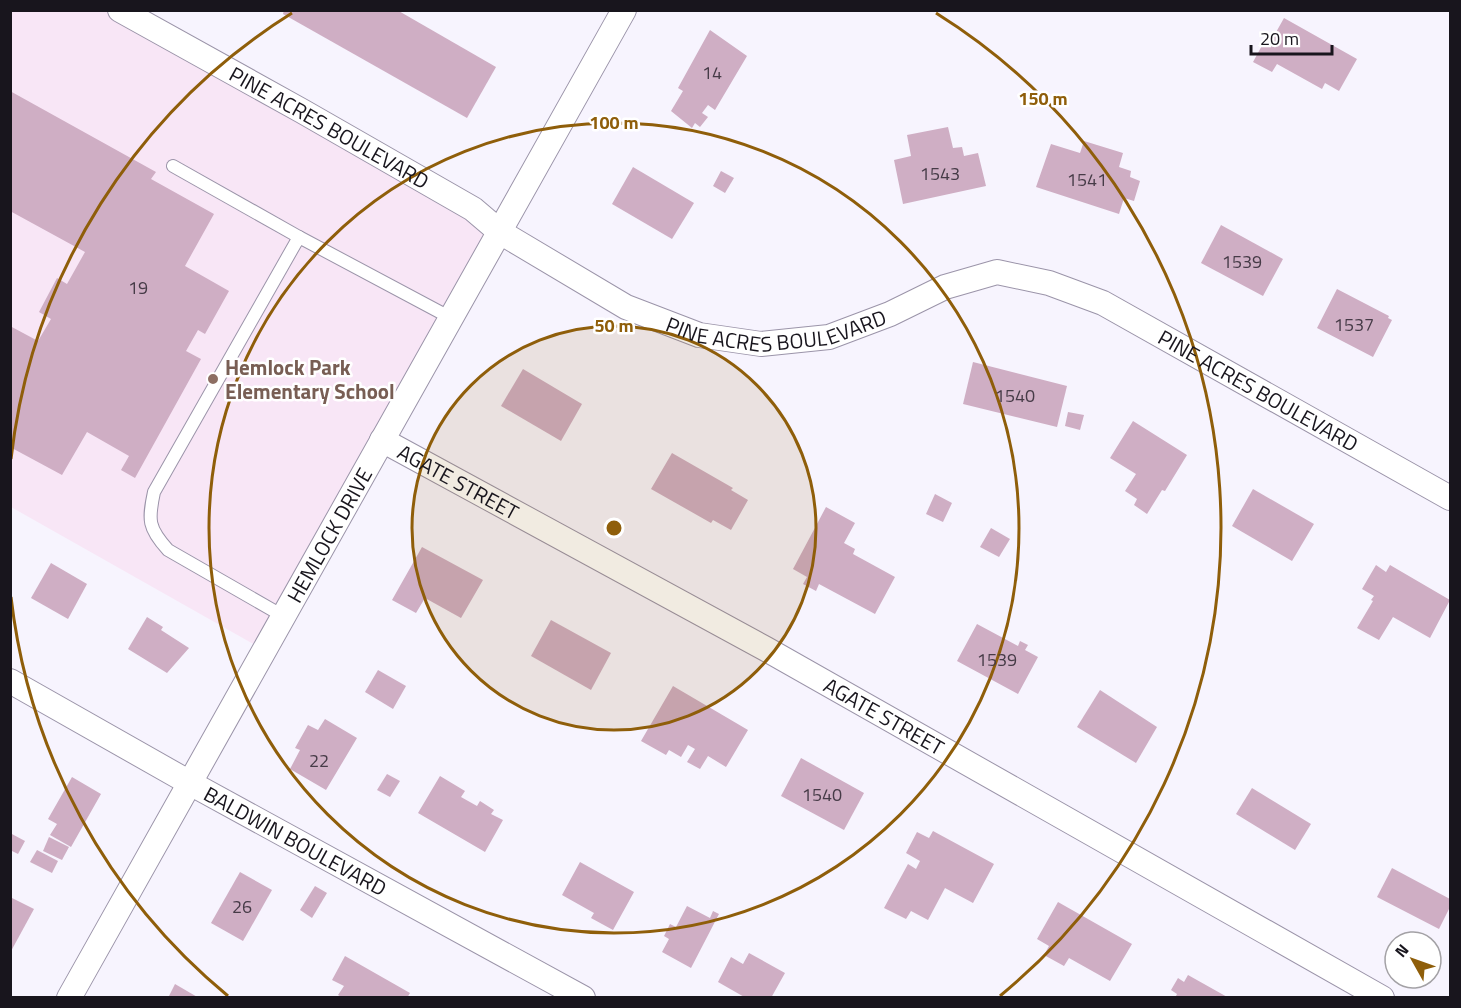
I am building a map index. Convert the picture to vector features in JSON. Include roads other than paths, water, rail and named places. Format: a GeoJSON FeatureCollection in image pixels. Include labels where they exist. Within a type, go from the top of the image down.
{"type":"FeatureCollection","features":[{"type":"Feature","properties":{"kind":"street","name":"PINE ACRES BOULEVARD"},"geometry":{"type":"LineString","coordinates":[[120,10],[473,209],[500,232],[626,307],[699,335],[761,344],[829,337],[890,314],[945,287],[997,272],[1049,283],[1103,303],[1450,498]]}},
{"type":"Feature","properties":{"kind":"street","name":"HEMLOCK DRIVE"},"geometry":{"type":"LineString","coordinates":[[69,998],[624,10]]}},
{"type":"Feature","properties":{"kind":"street","name":"AGATE STREET"},"geometry":{"type":"LineString","coordinates":[[382,440],[766,649],[1382,998]]}},
{"type":"Feature","properties":{"kind":"street","name":"BALDWIN BOULEVARD"},"geometry":{"type":"LineString","coordinates":[[10,681],[190,783],[583,998]]}},
{"type":"Feature","properties":{"kind":"lane"},"geometry":{"type":"LineString","coordinates":[[173,166],[299,237],[451,318]]}},
{"type":"Feature","properties":{"kind":"lane"},"geometry":{"type":"LineString","coordinates":[[283,616],[168,550],[155,536],[149,516],[154,492],[299,237]]}},
{"type":"Feature","properties":{"kind":"place","name":"Hemlock Park Elementary School"},"geometry":{"type":"Point","coordinates":[213,379]}}]}
